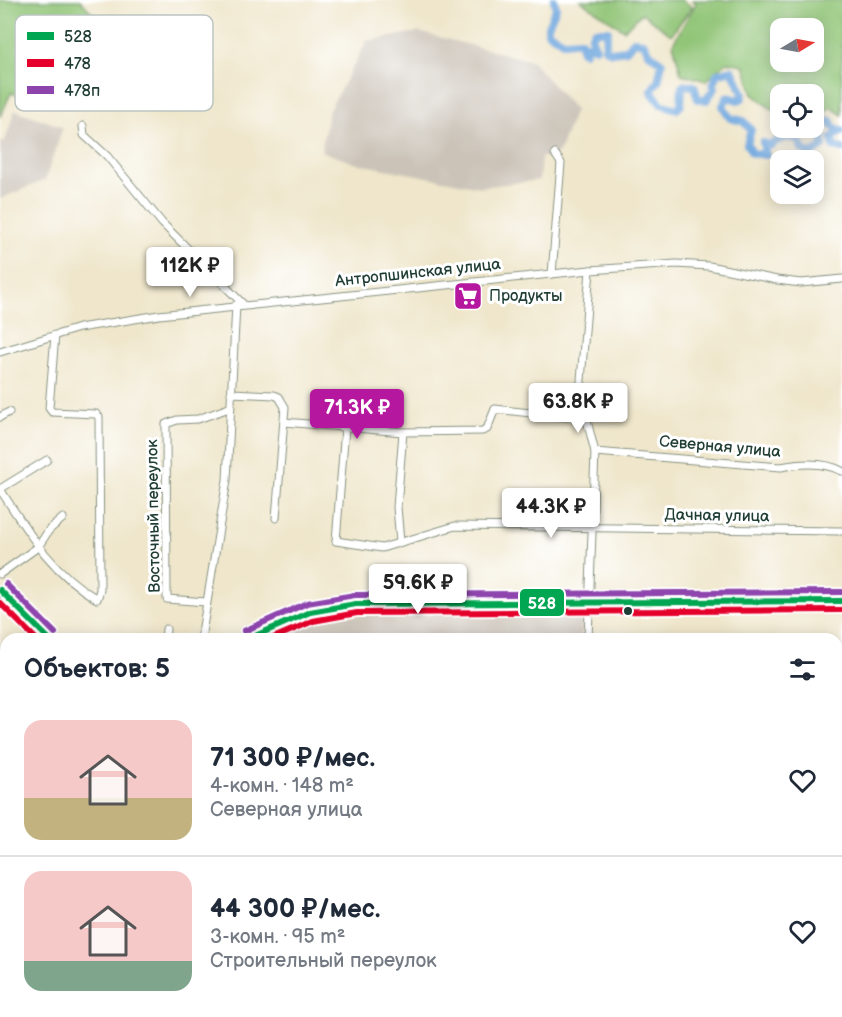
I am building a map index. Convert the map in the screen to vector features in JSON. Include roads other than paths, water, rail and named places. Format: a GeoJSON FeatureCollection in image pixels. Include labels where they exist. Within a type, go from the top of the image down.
{"type":"FeatureCollection","features":[{"type":"Feature","properties":{"kind":"street"},"geometry":{"type":"LineString","coordinates":[[83,126],[84,135],[107,156],[162,223],[240,305],[229,408],[227,480],[202,633]]}},
{"type":"Feature","properties":{"kind":"street"},"geometry":{"type":"LineString","coordinates":[[552,274],[561,162],[555,154]]}},
{"type":"Feature","properties":{"kind":"street","name":"Антропшинская улица"},"geometry":{"type":"LineString","coordinates":[[0,352],[79,328],[159,315],[590,270],[676,264],[717,268],[785,281],[842,279]]}},
{"type":"Feature","properties":{"kind":"street"},"geometry":{"type":"LineString","coordinates":[[588,633],[595,452],[586,418],[581,380],[590,270]]}},
{"type":"Feature","properties":{"kind":"street"},"geometry":{"type":"LineString","coordinates":[[47,460],[0,489],[38,548],[59,572],[97,599],[100,590],[99,417],[96,414],[52,412],[50,408],[55,335]]}},
{"type":"Feature","properties":{"kind":"street"},"geometry":{"type":"LineString","coordinates":[[231,393],[279,397],[285,406],[276,518]]}},
{"type":"Feature","properties":{"kind":"street","name":"Восточный переулок"},"geometry":{"type":"LineString","coordinates":[[206,602],[167,599],[166,424],[177,420],[198,419],[229,408]]}},
{"type":"Feature","properties":{"kind":"street"},"geometry":{"type":"LineString","coordinates":[[284,422],[403,432],[482,431],[487,429],[495,409],[586,418]]}},
{"type":"Feature","properties":{"kind":"street"},"geometry":{"type":"LineString","coordinates":[[0,417],[9,412]]}},
{"type":"Feature","properties":{"kind":"street"},"geometry":{"type":"LineString","coordinates":[[345,428],[336,541],[382,548],[400,542],[397,507],[403,432]]}},
{"type":"Feature","properties":{"kind":"street","name":"Северная улица"},"geometry":{"type":"LineString","coordinates":[[595,452],[781,467],[808,464],[829,466],[842,471]]}},
{"type":"Feature","properties":{"kind":"street"},"geometry":{"type":"LineString","coordinates":[[0,574],[38,548],[49,530],[63,518]]}},
{"type":"Feature","properties":{"kind":"street","name":"Дачная улица"},"geometry":{"type":"LineString","coordinates":[[400,542],[455,525],[591,529],[842,531]]}},
{"type":"Feature","properties":{"kind":"street"},"geometry":{"type":"LineString","coordinates":[[0,590],[43,633]]}},
{"type":"Feature","properties":{"kind":"street"},"geometry":{"type":"LineString","coordinates":[[262,633],[310,612],[333,606],[429,602],[842,601]]}},
{"type":"Feature","properties":{"kind":"street"},"geometry":{"type":"LineString","coordinates":[[166,629],[166,633]]}},
{"type":"Feature","properties":{"kind":"waterway"},"geometry":{"type":"LineString","coordinates":[[554,0],[556,8],[548,26],[548,32],[563,42],[581,41],[582,51],[585,52],[587,45],[596,48],[591,37],[595,31],[608,31],[605,48],[611,52],[626,50],[634,41],[644,43],[648,52],[662,63],[658,81],[651,91],[661,104],[677,109],[681,105],[682,87],[685,85],[694,86],[698,99],[706,100],[715,88],[713,86],[717,74],[732,70],[743,93],[742,98],[739,100],[727,97],[723,106],[730,118],[743,121],[751,130],[747,144],[752,153],[766,155],[763,143],[771,145],[779,140],[793,138],[800,143],[802,149],[811,154],[823,146],[822,137],[816,130],[823,120],[831,121],[832,126],[841,131],[832,138],[834,147],[842,149]]}},
{"type":"Feature","properties":{"kind":"railway"},"geometry":{"type":"LineString","coordinates":[[0,599],[33,633]]}},
{"type":"Feature","properties":{"kind":"place","name":"Продукты"},"geometry":{"type":"Point","coordinates":[468,296]}}]}
